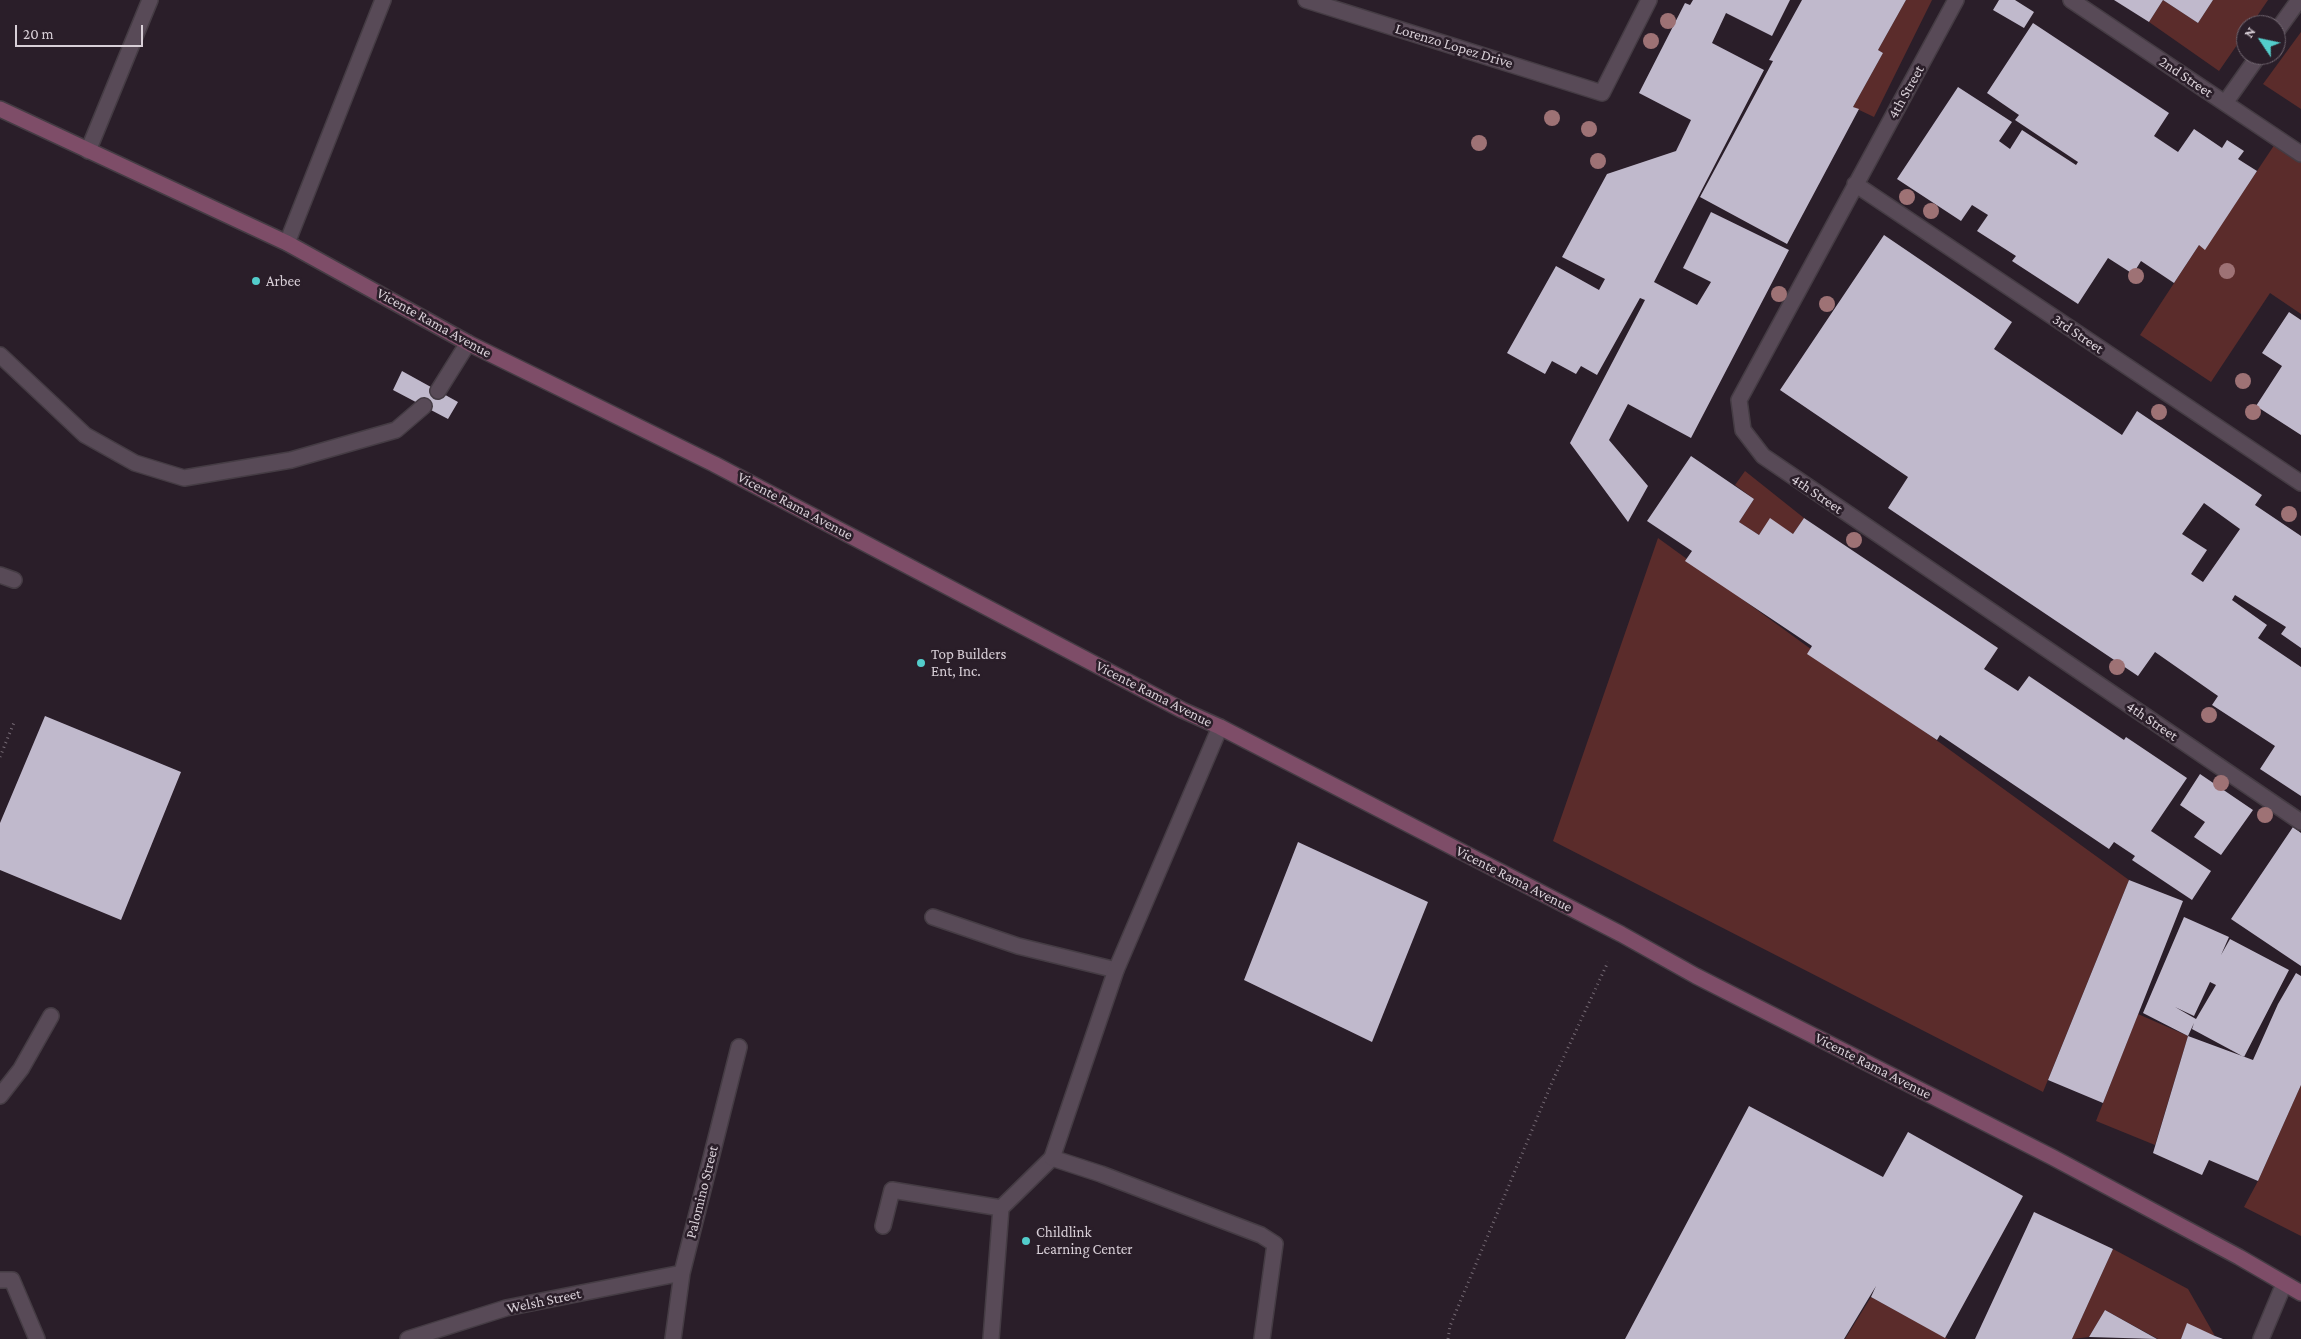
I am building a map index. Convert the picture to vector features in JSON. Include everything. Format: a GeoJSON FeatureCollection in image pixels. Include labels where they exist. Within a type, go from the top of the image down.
{"type":"FeatureCollection","features":[{"type":"Feature","properties":{"kind":"main road","name":"Vicente Rama Avenue"},"geometry":{"type":"LineString","coordinates":[[0,109],[287,243],[468,343],[714,464],[1173,706],[1220,727],[1620,934],[1696,976],[2052,1157],[2239,1257],[2301,1293]]}},
{"type":"Feature","properties":{"kind":"street"},"geometry":{"type":"LineString","coordinates":[[88,151],[150,0]]}},
{"type":"Feature","properties":{"kind":"street"},"geometry":{"type":"LineString","coordinates":[[287,243],[383,0]]}},
{"type":"Feature","properties":{"kind":"street","name":"Lorenzo Lopez Drive"},"geometry":{"type":"LineString","coordinates":[[1306,0],[1602,93],[1648,0]]}},
{"type":"Feature","properties":{"kind":"street","name":"4th Street"},"geometry":{"type":"LineString","coordinates":[[1956,0],[1739,400],[1743,430],[1763,456],[2301,822]]}},
{"type":"Feature","properties":{"kind":"street","name":"2nd Street"},"geometry":{"type":"LineString","coordinates":[[2071,0],[2301,154]]}},
{"type":"Feature","properties":{"kind":"street"},"geometry":{"type":"LineString","coordinates":[[2286,18],[2299,0]]}},
{"type":"Feature","properties":{"kind":"street"},"geometry":{"type":"LineString","coordinates":[[2225,103],[2253,65]]}},
{"type":"Feature","properties":{"kind":"street","name":"3rd Street"},"geometry":{"type":"LineString","coordinates":[[1855,184],[2301,483]]}},
{"type":"Feature","properties":{"kind":"street"},"geometry":{"type":"LineString","coordinates":[[438,391],[468,343]]}},
{"type":"Feature","properties":{"kind":"street"},"geometry":{"type":"LineString","coordinates":[[0,356],[85,435],[135,463],[184,478],[290,460],[396,430],[424,406]]}},
{"type":"Feature","properties":{"kind":"street"},"geometry":{"type":"LineString","coordinates":[[991,1339],[1001,1208],[1052,1158],[1116,970],[1220,727]]}},
{"type":"Feature","properties":{"kind":"street"},"geometry":{"type":"LineString","coordinates":[[933,917],[1018,946],[1116,970]]}},
{"type":"Feature","properties":{"kind":"street"},"geometry":{"type":"LineString","coordinates":[[0,1096],[21,1069],[51,1016]]}},
{"type":"Feature","properties":{"kind":"street","name":"Palomino Street"},"geometry":{"type":"LineString","coordinates":[[673,1339],[682,1273],[739,1047]]}},
{"type":"Feature","properties":{"kind":"street"},"geometry":{"type":"LineString","coordinates":[[1052,1158],[1101,1174],[1261,1235],[1275,1244],[1262,1339]]}},
{"type":"Feature","properties":{"kind":"street"},"geometry":{"type":"LineString","coordinates":[[882,1226],[892,1190],[1001,1208]]}},
{"type":"Feature","properties":{"kind":"street","name":"Welsh Street"},"geometry":{"type":"LineString","coordinates":[[408,1339],[506,1308],[682,1273]]}},
{"type":"Feature","properties":{"kind":"street"},"geometry":{"type":"LineString","coordinates":[[0,1280],[12,1280],[37,1339]]}},
{"type":"Feature","properties":{"kind":"street"},"geometry":{"type":"LineString","coordinates":[[2261,1339],[2284,1284]]}},
{"type":"Feature","properties":{"kind":"path"},"geometry":{"type":"LineString","coordinates":[[0,757],[15,720]]}},
{"type":"Feature","properties":{"kind":"path"},"geometry":{"type":"LineString","coordinates":[[1448,1339],[1450,1326],[1553,1080],[1620,934]]}},
{"type":"Feature","properties":{"kind":"shaded area"},"geometry":{"type":"Polygon","coordinates":[[[1906,0],[1932,0],[1874,117],[1853,107],[1883,53],[1878,50],[1906,0]]]}},
{"type":"Feature","properties":{"kind":"shaded area"},"geometry":{"type":"Polygon","coordinates":[[[2163,0],[2198,23],[2213,0],[2268,0],[2258,15],[2236,15],[2236,46],[2219,71],[2149,22],[2163,0]]]}},
{"type":"Feature","properties":{"kind":"shaded area"},"geometry":{"type":"Polygon","coordinates":[[[2301,32],[2301,109],[2263,84],[2277,65],[2286,65],[2286,53],[2301,32]]]}},
{"type":"Feature","properties":{"kind":"shaded area"},"geometry":{"type":"Polygon","coordinates":[[[2275,144],[2301,160],[2301,314],[2270,293],[2211,382],[2140,335],[2199,245],[2205,249],[2275,144]]]}},
{"type":"Feature","properties":{"kind":"shaded area"},"geometry":{"type":"Polygon","coordinates":[[[1745,471],[1804,518],[1793,534],[1770,519],[1759,535],[1739,522],[1754,499],[1735,485],[1745,471]]]}},
{"type":"Feature","properties":{"kind":"shaded area"},"geometry":{"type":"Polygon","coordinates":[[[1658,538],[2129,880],[2043,1092],[1553,841],[1658,538]]]}},
{"type":"Feature","properties":{"kind":"shaded area"},"geometry":{"type":"Polygon","coordinates":[[[2138,1014],[2188,1036],[2155,1145],[2096,1121],[2138,1014]]]}},
{"type":"Feature","properties":{"kind":"shaded area"},"geometry":{"type":"Polygon","coordinates":[[[2301,1085],[2301,1236],[2244,1207],[2258,1181],[2301,1085]]]}},
{"type":"Feature","properties":{"kind":"shaded area"},"geometry":{"type":"Polygon","coordinates":[[[2113,1249],[2188,1289],[2215,1336],[2187,1324],[2181,1339],[2158,1339],[2105,1310],[2089,1337],[2072,1339],[2113,1249]]]}},
{"type":"Feature","properties":{"kind":"shaded area"},"geometry":{"type":"Polygon","coordinates":[[[1871,1297],[1948,1339],[1845,1339],[1871,1297]]]}},
{"type":"Feature","properties":{"kind":"building"},"geometry":{"type":"Polygon","coordinates":[[[1693,0],[1790,0],[1772,36],[1726,13],[1712,43],[1764,70],[1654,282],[1697,305],[1711,282],[1683,268],[1711,212],[1789,250],[1691,438],[1628,404],[1609,440],[1648,486],[1628,522],[1570,443],[1645,300],[1640,298],[1597,375],[1581,366],[1576,374],[1552,361],[1545,374],[1507,353],[1556,266],[1599,290],[1605,279],[1562,257],[1607,174],[1676,151],[1691,120],[1639,93],[1685,3],[1690,5],[1693,0]]]}},
{"type":"Feature","properties":{"kind":"building"},"geometry":{"type":"Polygon","coordinates":[[[1802,0],[1906,0],[1878,50],[1883,53],[1853,107],[1859,109],[1787,244],[1700,197],[1773,61],[1769,60],[1802,0]]]}},
{"type":"Feature","properties":{"kind":"building"},"geometry":{"type":"Polygon","coordinates":[[[1999,0],[2015,0],[2034,12],[2024,28],[1993,10],[1999,0]]]}},
{"type":"Feature","properties":{"kind":"building"},"geometry":{"type":"Polygon","coordinates":[[[2114,0],[2163,0],[2149,22],[2114,0]]]}},
{"type":"Feature","properties":{"kind":"building"},"geometry":{"type":"Polygon","coordinates":[[[2163,0],[2213,0],[2198,23],[2163,0]]]}},
{"type":"Feature","properties":{"kind":"building"},"geometry":{"type":"Polygon","coordinates":[[[2033,23],[2169,113],[2154,136],[2178,152],[2194,129],[2222,148],[2227,140],[2244,151],[2238,159],[2257,171],[2205,250],[2199,245],[2174,283],[2141,261],[2133,274],[2108,258],[2078,304],[2012,261],[2016,256],[1977,231],[1988,215],[1972,205],[1961,221],[1897,179],[1958,87],[2012,122],[1999,141],[2010,149],[2022,130],[2076,165],[2078,162],[2015,120],[2019,115],[1987,93],[2033,23]]]}},
{"type":"Feature","properties":{"kind":"building"},"geometry":{"type":"Polygon","coordinates":[[[1884,235],[2012,322],[1994,349],[2122,435],[2137,411],[2262,495],[2255,505],[2301,536],[2301,648],[2281,634],[2286,627],[2235,595],[2232,600],[2267,625],[2258,638],[2301,667],[2301,796],[2260,769],[2275,746],[2212,705],[2218,696],[2155,652],[2138,676],[1888,508],[1908,477],[1780,390],[1884,235]],[[2204,503],[2182,534],[2207,550],[2191,574],[2203,582],[2240,529],[2204,503]]]}},
{"type":"Feature","properties":{"kind":"building"},"geometry":{"type":"Polygon","coordinates":[[[2289,312],[2301,320],[2301,435],[2256,406],[2282,366],[2262,353],[2289,312]]]}},
{"type":"Feature","properties":{"kind":"building"},"geometry":{"type":"Polygon","coordinates":[[[402,371],[458,402],[448,419],[393,390],[402,371]]]}},
{"type":"Feature","properties":{"kind":"building"},"geometry":{"type":"Polygon","coordinates":[[[1691,456],[1754,499],[1739,522],[1759,535],[1770,518],[1793,534],[1804,518],[1998,648],[1984,669],[2018,691],[2029,676],[2124,740],[2126,737],[2187,778],[2151,831],[2211,871],[2192,900],[2132,860],[2135,856],[2114,842],[2109,849],[1940,735],[1937,740],[1807,654],[1812,646],[1685,561],[1692,551],[1647,521],[1691,456]]]}},
{"type":"Feature","properties":{"kind":"building"},"geometry":{"type":"Polygon","coordinates":[[[45,716],[181,772],[121,920],[0,870],[0,823],[45,716]]]}},
{"type":"Feature","properties":{"kind":"building"},"geometry":{"type":"Polygon","coordinates":[[[2200,774],[2253,810],[2221,855],[2194,837],[2205,822],[2180,805],[2200,774]]]}},
{"type":"Feature","properties":{"kind":"building"},"geometry":{"type":"Polygon","coordinates":[[[2293,827],[2301,833],[2301,966],[2231,919],[2293,827]]]}},
{"type":"Feature","properties":{"kind":"building"},"geometry":{"type":"Polygon","coordinates":[[[1298,842],[1428,902],[1372,1042],[1244,980],[1298,842]]]}},
{"type":"Feature","properties":{"kind":"building"},"geometry":{"type":"Polygon","coordinates":[[[2129,880],[2183,901],[2103,1103],[2048,1080],[2129,880]]]}},
{"type":"Feature","properties":{"kind":"building"},"geometry":{"type":"Polygon","coordinates":[[[2184,917],[2229,937],[2221,955],[2230,939],[2289,970],[2244,1057],[2192,1029],[2194,1023],[2188,1036],[2143,1013],[2184,917]],[[2210,982],[2194,1016],[2175,1007],[2196,1019],[2216,985],[2210,982]]]}},
{"type":"Feature","properties":{"kind":"building"},"geometry":{"type":"Polygon","coordinates":[[[2296,973],[2301,976],[2301,1085],[2258,1181],[2209,1160],[2202,1175],[2153,1153],[2188,1036],[2253,1060],[2278,1004],[2296,973]]]}},
{"type":"Feature","properties":{"kind":"building"},"geometry":{"type":"Polygon","coordinates":[[[1749,1106],[1883,1177],[1908,1132],[2023,1196],[1945,1338],[1871,1297],[1876,1286],[1844,1339],[1625,1339],[1749,1106]]]}},
{"type":"Feature","properties":{"kind":"building"},"geometry":{"type":"Polygon","coordinates":[[[2034,1212],[2113,1249],[2072,1339],[1975,1339],[2034,1212]]]}},
{"type":"Feature","properties":{"kind":"building"},"geometry":{"type":"Polygon","coordinates":[[[2105,1310],[2157,1339],[2089,1337],[2105,1310]]]}},
{"type":"Feature","properties":{"kind":"building"},"geometry":{"type":"Polygon","coordinates":[[[2187,1323],[2215,1336],[2223,1339],[2181,1339],[2187,1323]]]}},
{"type":"Feature","properties":{"kind":"place","name":"Arbee"},"geometry":{"type":"Point","coordinates":[256,281]}},
{"type":"Feature","properties":{"kind":"place","name":"Top Builders Ent, Inc."},"geometry":{"type":"Point","coordinates":[921,663]}},
{"type":"Feature","properties":{"kind":"place","name":"Childlink Learning Center"},"geometry":{"type":"Point","coordinates":[1026,1241]}}]}
